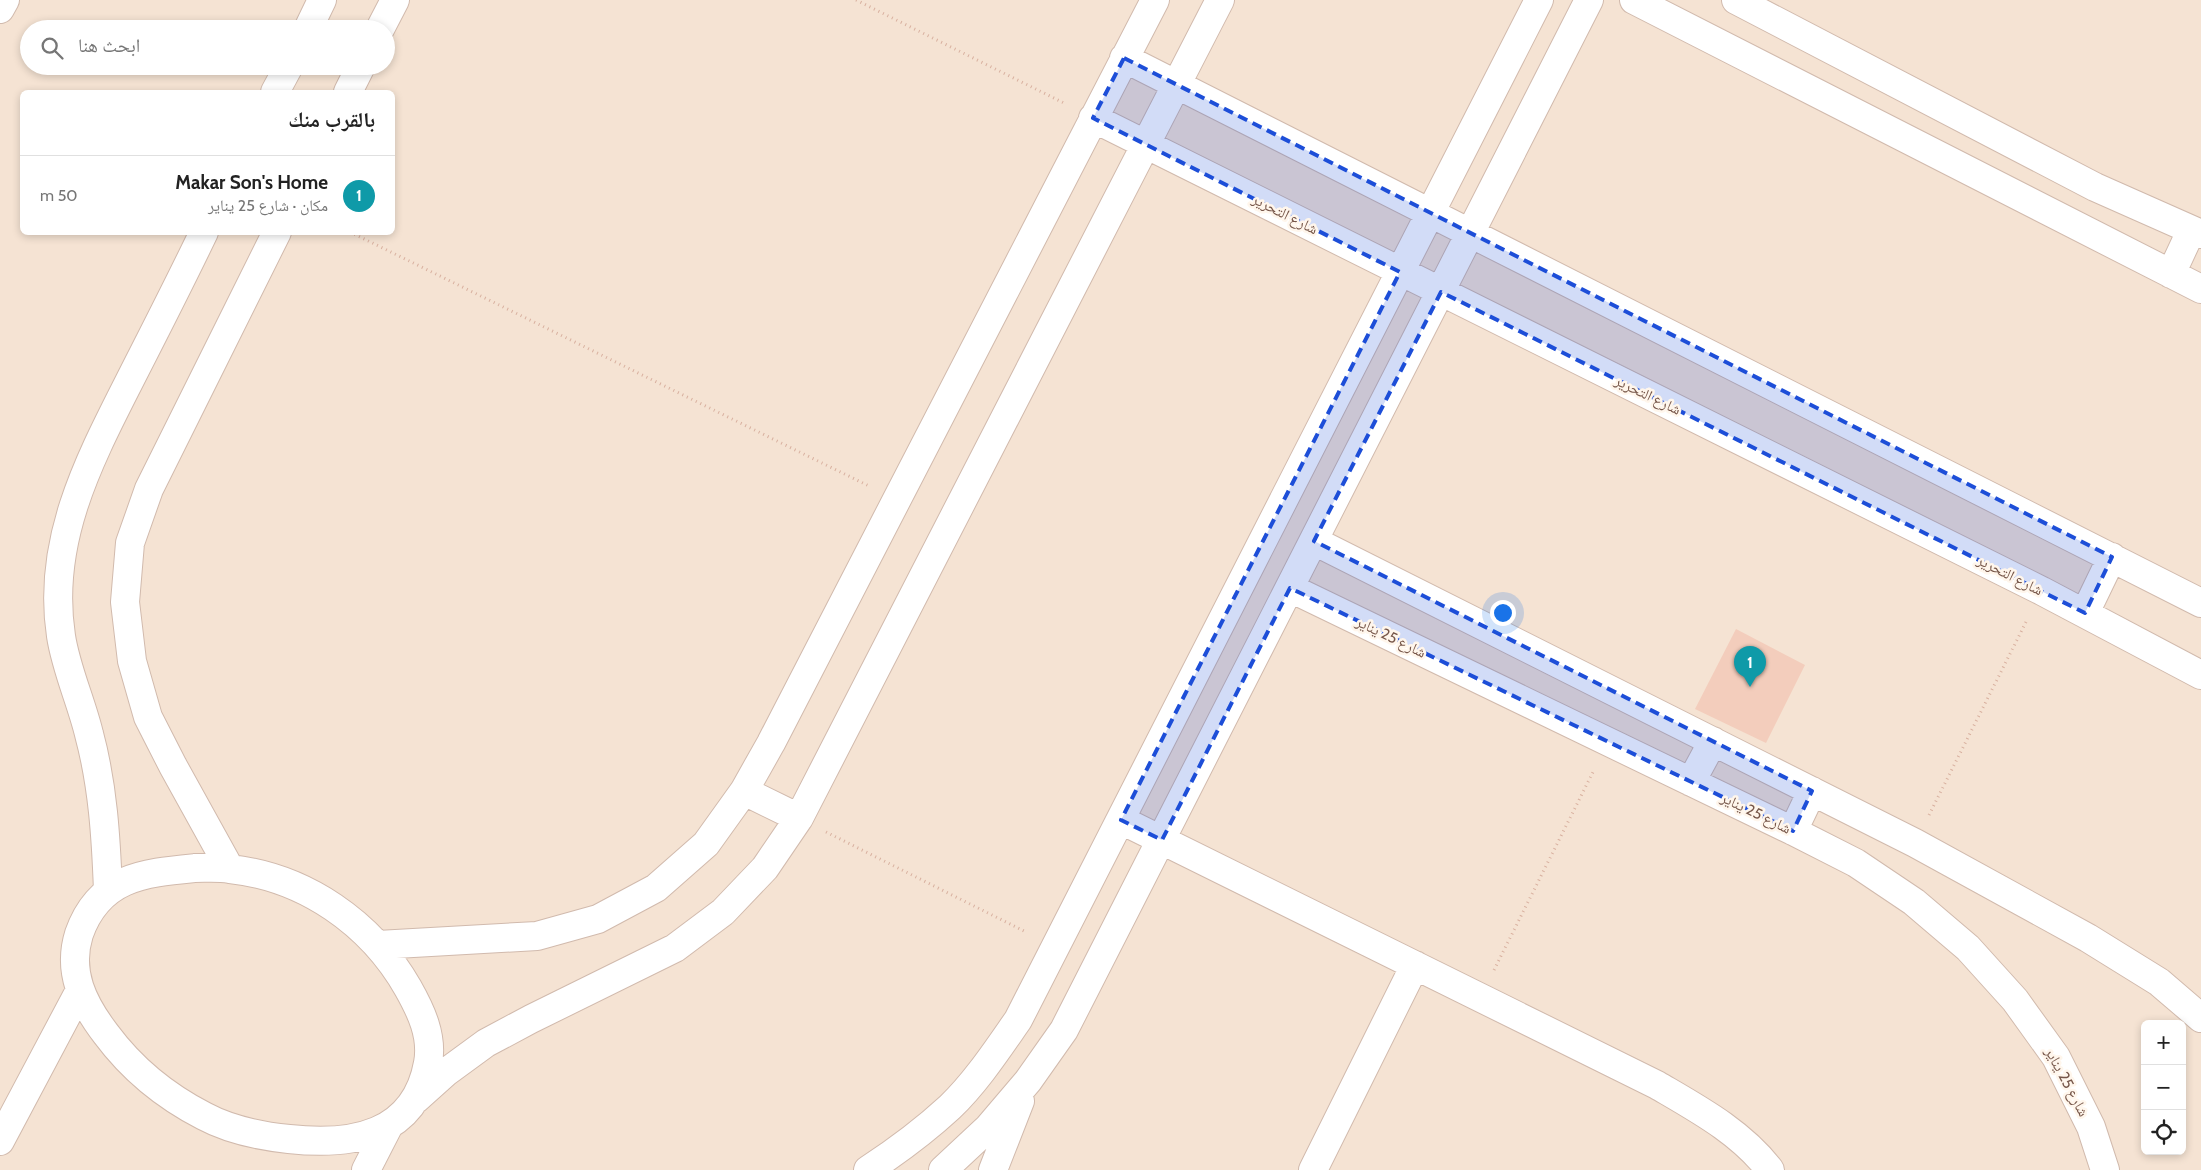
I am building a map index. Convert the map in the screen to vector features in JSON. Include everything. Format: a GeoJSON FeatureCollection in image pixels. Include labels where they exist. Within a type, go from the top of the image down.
{"type":"FeatureCollection","features":[{"type":"Feature","properties":{"kind":"street"},"geometry":{"type":"LineString","coordinates":[[0,9],[4,0]]}},
{"type":"Feature","properties":{"kind":"street"},"geometry":{"type":"LineString","coordinates":[[312,20],[322,0]]}},
{"type":"Feature","properties":{"kind":"street"},"geometry":{"type":"LineString","coordinates":[[385,20],[395,0]]}},
{"type":"Feature","properties":{"kind":"street"},"geometry":{"type":"LineString","coordinates":[[378,945],[537,936],[598,919],[656,888],[706,844],[744,791],[1155,0]]}},
{"type":"Feature","properties":{"kind":"street"},"geometry":{"type":"LineString","coordinates":[[416,1099],[424,1081],[429,1061],[429,1039],[424,1019],[398,971],[378,945],[347,917],[297,886],[230,868],[195,868],[142,874],[108,891],[95,904],[83,924],[75,946],[74,969],[79,992],[97,1023],[119,1052],[144,1078],[174,1099],[206,1117],[241,1131],[270,1137],[314,1142],[351,1140],[370,1135],[388,1127],[445,1073],[486,1043],[540,1014],[675,948],[723,912],[765,868],[799,818],[1220,0]]}},
{"type":"Feature","properties":{"kind":"street"},"geometry":{"type":"LineString","coordinates":[[868,1170],[910,1142],[951,1106],[987,1064],[1018,1020],[1539,0]]}},
{"type":"Feature","properties":{"kind":"street"},"geometry":{"type":"LineString","coordinates":[[943,1170],[988,1128],[1028,1081],[1064,1030],[1589,0]]}},
{"type":"Feature","properties":{"kind":"street"},"geometry":{"type":"LineString","coordinates":[[1634,0],[2201,289]]}},
{"type":"Feature","properties":{"kind":"street"},"geometry":{"type":"LineString","coordinates":[[1736,0],[2095,187],[2196,232],[2170,274]]}},
{"type":"Feature","properties":{"kind":"street"},"geometry":{"type":"LineString","coordinates":[[1124,58],[2201,603]]}},
{"type":"Feature","properties":{"kind":"street"},"geometry":{"type":"LineString","coordinates":[[276,90],[284,75]]}},
{"type":"Feature","properties":{"kind":"street"},"geometry":{"type":"LineString","coordinates":[[349,90],[356,75]]}},
{"type":"Feature","properties":{"kind":"street","name":"شارع التحرير"},"geometry":{"type":"LineString","coordinates":[[1093,118],[2042,591],[2201,675]]}},
{"type":"Feature","properties":{"kind":"street"},"geometry":{"type":"LineString","coordinates":[[108,891],[101,786],[89,733],[61,636],[59,588],[63,541],[73,502],[93,454],[202,235]]}},
{"type":"Feature","properties":{"kind":"street"},"geometry":{"type":"LineString","coordinates":[[230,868],[148,717],[132,661],[124,602],[130,543],[149,489],[275,235]]}},
{"type":"Feature","properties":{"kind":"street"},"geometry":{"type":"LineString","coordinates":[[1314,541],[1915,842],[2088,938],[2159,982],[2201,1018]]}},
{"type":"Feature","properties":{"kind":"street"},"geometry":{"type":"LineString","coordinates":[[2085,613],[2112,557]]}},
{"type":"Feature","properties":{"kind":"street","name":"شارع 25 يناير"},"geometry":{"type":"LineString","coordinates":[[1290,588],[1793,831],[1856,863],[1914,902],[1974,954],[2015,1000],[2056,1058],[2091,1127],[2105,1170]]}},
{"type":"Feature","properties":{"kind":"street"},"geometry":{"type":"LineString","coordinates":[[1691,782],[1713,741]]}},
{"type":"Feature","properties":{"kind":"street"},"geometry":{"type":"LineString","coordinates":[[1793,831],[1812,790]]}},
{"type":"Feature","properties":{"kind":"street"},"geometry":{"type":"LineString","coordinates":[[744,791],[799,818]]}},
{"type":"Feature","properties":{"kind":"street"},"geometry":{"type":"LineString","coordinates":[[1121,820],[1657,1085],[1710,1116],[1758,1154],[1770,1170]]}},
{"type":"Feature","properties":{"kind":"street"},"geometry":{"type":"LineString","coordinates":[[1313,1170],[1415,965]]}},
{"type":"Feature","properties":{"kind":"street"},"geometry":{"type":"LineString","coordinates":[[0,1141],[79,992]]}},
{"type":"Feature","properties":{"kind":"street"},"geometry":{"type":"LineString","coordinates":[[993,1170],[1028,1081]]}},
{"type":"Feature","properties":{"kind":"street"},"geometry":{"type":"LineString","coordinates":[[366,1170],[388,1127]]}},
{"type":"Feature","properties":{"kind":"path"},"geometry":{"type":"LineString","coordinates":[[856,0],[1093,118]]}},
{"type":"Feature","properties":{"kind":"path"},"geometry":{"type":"LineString","coordinates":[[356,235],[896,500]]}},
{"type":"Feature","properties":{"kind":"path"},"geometry":{"type":"LineString","coordinates":[[1915,842],[2042,591]]}},
{"type":"Feature","properties":{"kind":"path"},"geometry":{"type":"LineString","coordinates":[[1481,998],[1608,742]]}},
{"type":"Feature","properties":{"kind":"path"},"geometry":{"type":"LineString","coordinates":[[799,818],[1056,947]]}},
{"type":"Feature","properties":{"kind":"highlighted area"},"geometry":{"type":"Polygon","coordinates":[[[1124,58],[2112,557],[2085,613],[1441,292],[1314,541],[1812,791],[1793,831],[1290,588],[1162,840],[1121,820],[1400,272],[1093,118],[1124,58]]]}},
{"type":"Feature","properties":{"kind":"shaded area"},"geometry":{"type":"Polygon","coordinates":[[[0,0],[2201,0],[2201,1170],[0,1170],[0,0]]]}},
{"type":"Feature","properties":{"kind":"building"},"geometry":{"type":"Polygon","coordinates":[[[1736,629],[1805,665],[1766,743],[1695,709],[1736,629]]]}},
{"type":"Feature","properties":{"kind":"place","name":"Makar Son's Home"},"geometry":{"type":"Point","coordinates":[1750,687]}}]}
